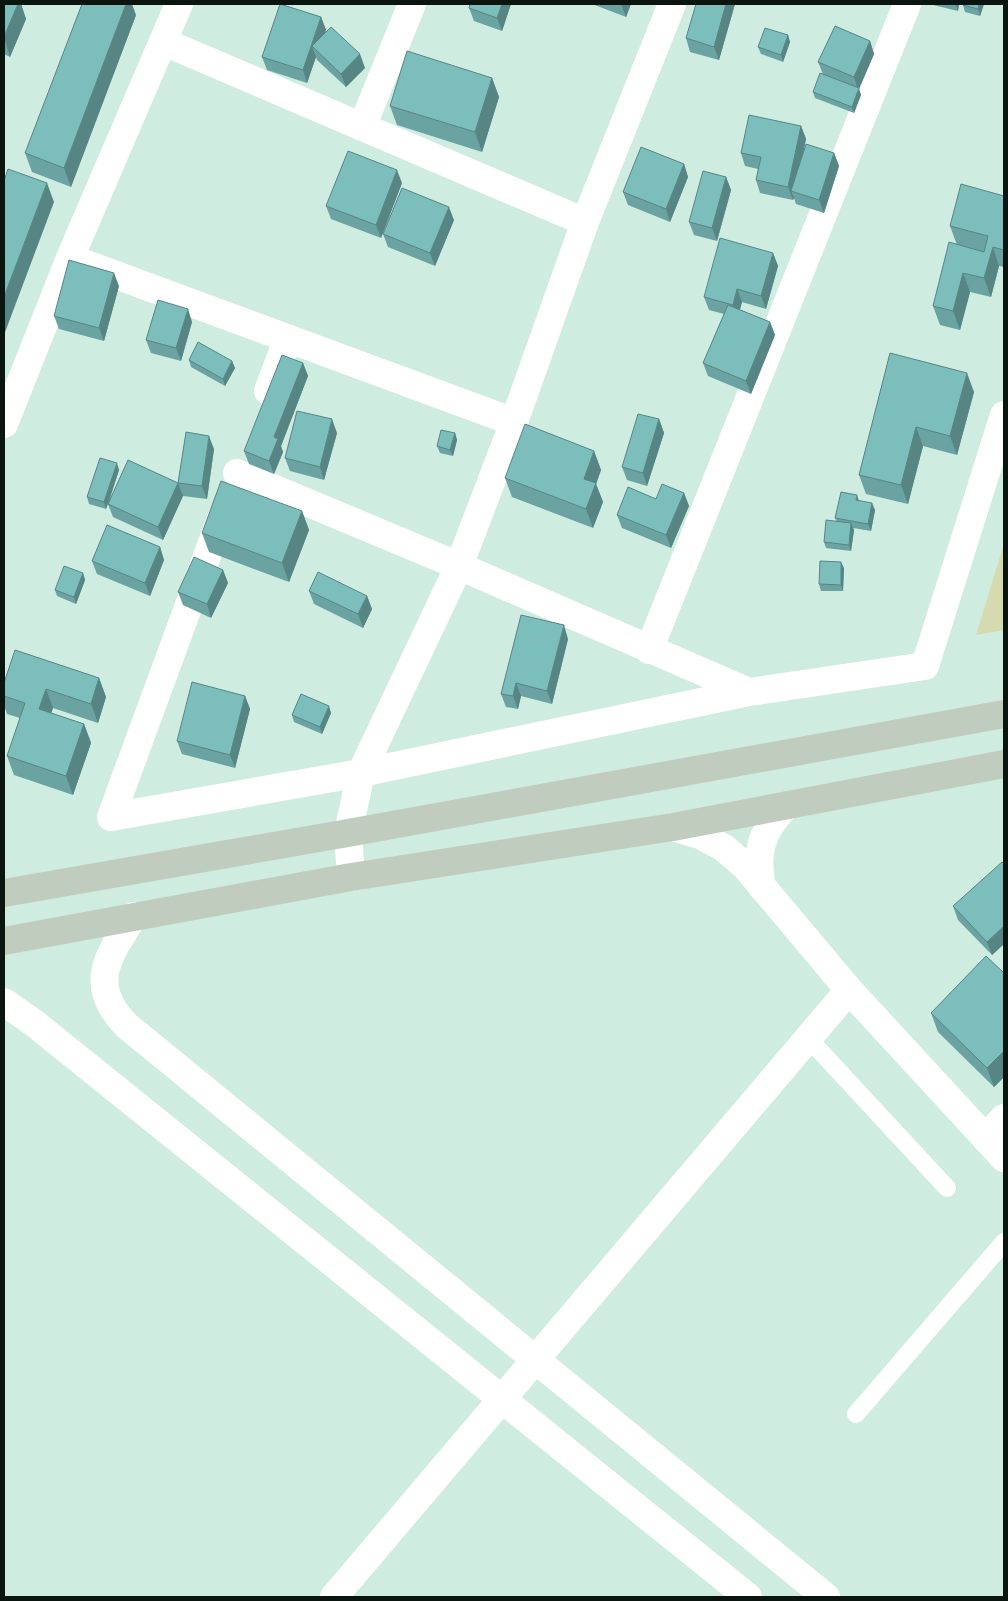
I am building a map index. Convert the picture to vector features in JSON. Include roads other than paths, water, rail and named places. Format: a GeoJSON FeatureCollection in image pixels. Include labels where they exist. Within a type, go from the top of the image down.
{"type":"FeatureCollection","features":[{"type":"Feature","properties":{"kind":"main road"},"geometry":{"type":"LineString","coordinates":[[4,893],[348,834],[1004,714]]}},
{"type":"Feature","properties":{"kind":"main road"},"geometry":{"type":"LineString","coordinates":[[4,941],[351,877],[673,826],[786,806],[1004,764]]}},
{"type":"Feature","properties":{"kind":"street"},"geometry":{"type":"LineString","coordinates":[[4,424],[70,258],[179,4]]}},
{"type":"Feature","properties":{"kind":"street"},"geometry":{"type":"LineString","coordinates":[[362,127],[412,4]]}},
{"type":"Feature","properties":{"kind":"street"},"geometry":{"type":"LineString","coordinates":[[351,877],[348,834],[361,773],[459,566],[514,422],[585,222],[672,4]]}},
{"type":"Feature","properties":{"kind":"street"},"geometry":{"type":"LineString","coordinates":[[649,650],[907,4]]}},
{"type":"Feature","properties":{"kind":"street"},"geometry":{"type":"LineString","coordinates":[[164,42],[585,222]]}},
{"type":"Feature","properties":{"kind":"street"},"geometry":{"type":"LineString","coordinates":[[70,258],[514,422]]}},
{"type":"Feature","properties":{"kind":"street"},"geometry":{"type":"LineString","coordinates":[[261,410],[288,338]]}},
{"type":"Feature","properties":{"kind":"street"},"geometry":{"type":"LineString","coordinates":[[248,446],[111,817],[361,773],[749,692],[925,666],[1004,415]]}},
{"type":"Feature","properties":{"kind":"street"},"geometry":{"type":"LineString","coordinates":[[237,473],[459,566],[749,692]]}},
{"type":"Feature","properties":{"kind":"street"},"geometry":{"type":"LineString","coordinates":[[762,887],[759,870],[759,852],[764,834],[786,806]]}},
{"type":"Feature","properties":{"kind":"street"},"geometry":{"type":"LineString","coordinates":[[673,826],[700,835],[724,848],[745,866],[849,990],[1004,1158]]}},
{"type":"Feature","properties":{"kind":"street"},"geometry":{"type":"LineString","coordinates":[[134,916],[112,949],[106,965],[104,982],[107,999],[115,1014],[127,1026],[826,1597]]}},
{"type":"Feature","properties":{"kind":"street"},"geometry":{"type":"LineString","coordinates":[[334,1597],[849,990]]}},
{"type":"Feature","properties":{"kind":"street"},"geometry":{"type":"LineString","coordinates":[[4,1002],[34,1022],[748,1597]]}},
{"type":"Feature","properties":{"kind":"street"},"geometry":{"type":"LineString","coordinates":[[984,1138],[1004,1118]]}},
{"type":"Feature","properties":{"kind":"lane"},"geometry":{"type":"LineString","coordinates":[[808,1038],[947,1188]]}},
{"type":"Feature","properties":{"kind":"lane"},"geometry":{"type":"LineString","coordinates":[[856,1414],[1004,1242]]}}]}
